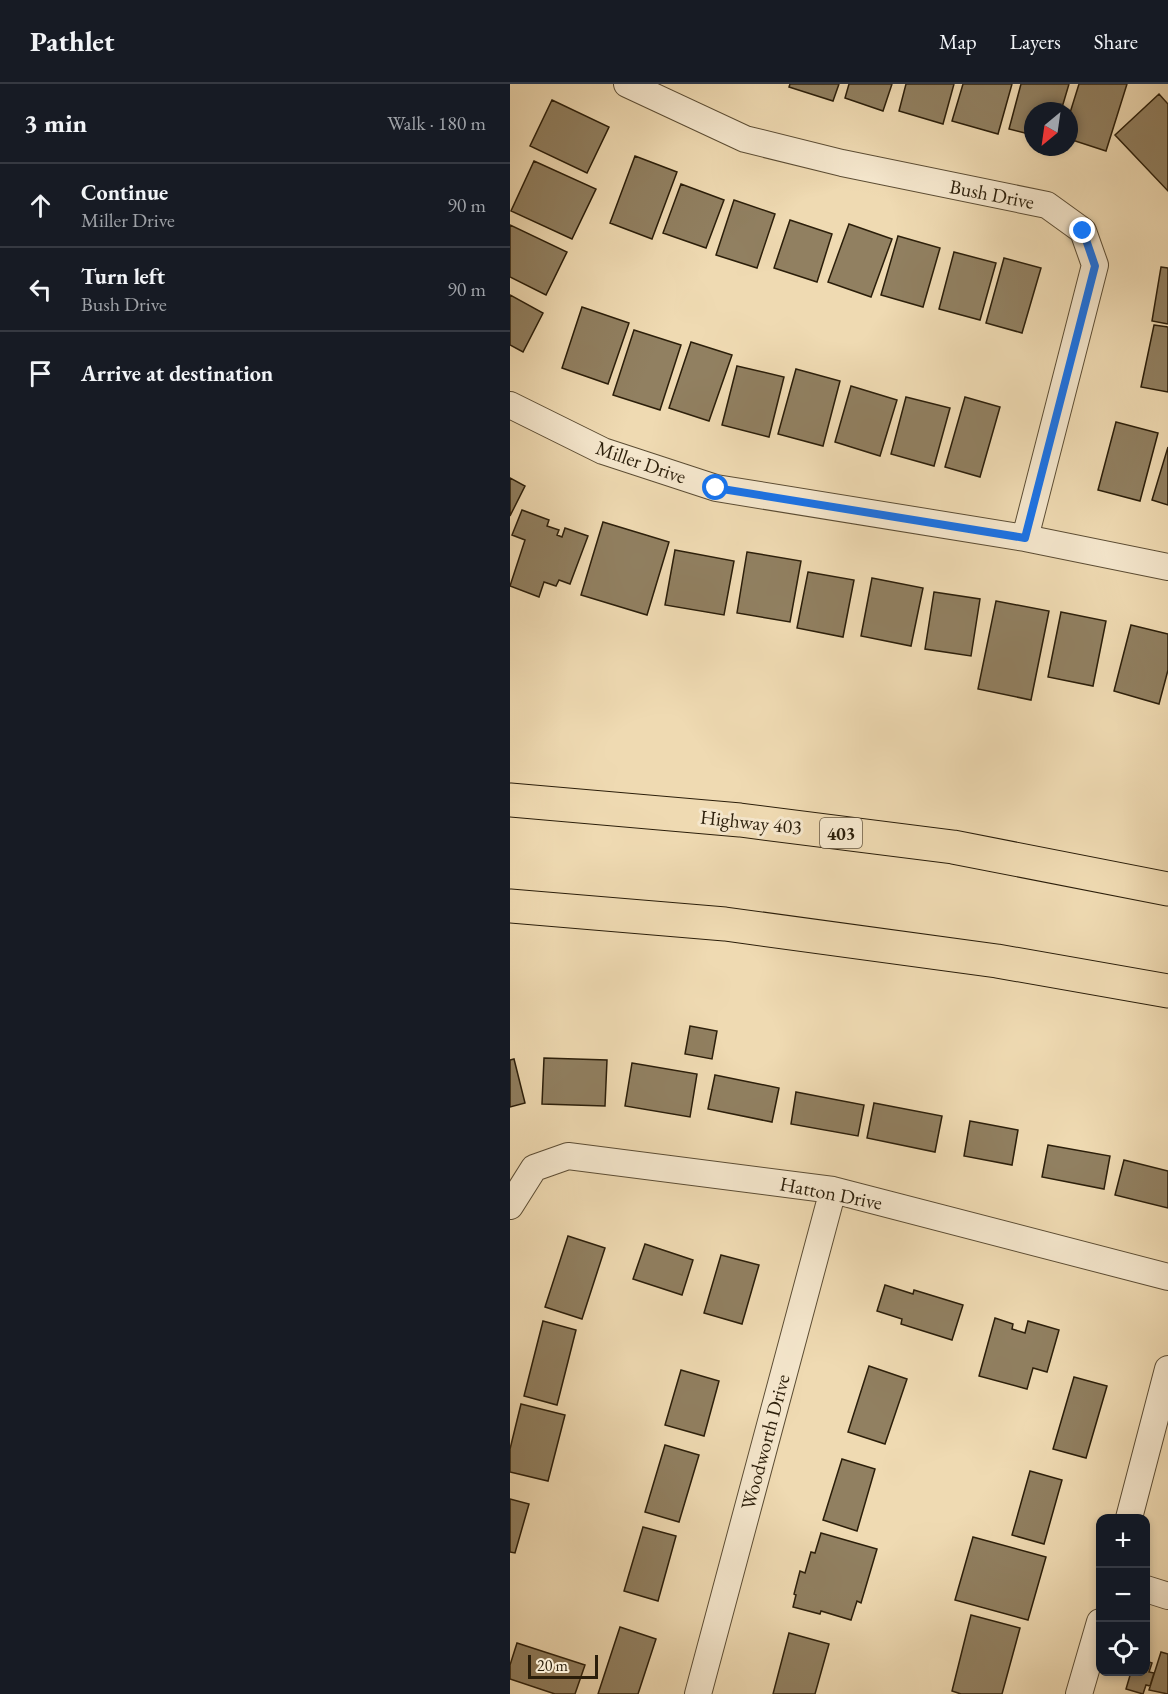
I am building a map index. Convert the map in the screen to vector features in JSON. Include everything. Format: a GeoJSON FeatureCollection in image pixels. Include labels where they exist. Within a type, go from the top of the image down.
{"type":"FeatureCollection","features":[{"type":"Feature","properties":{"kind":"highway","name":"Highway 403"},"geometry":{"type":"LineString","coordinates":[[510,800],[740,820],[953,847],[1168,889]]}},
{"type":"Feature","properties":{"kind":"highway"},"geometry":{"type":"LineString","coordinates":[[510,906],[725,924],[997,961],[1168,991]]}},
{"type":"Feature","properties":{"kind":"highway"},"geometry":{"type":"LineString","coordinates":[[997,961],[1168,1010]]}},
{"type":"Feature","properties":{"kind":"street","name":"Bush Drive"},"geometry":{"type":"LineString","coordinates":[[627,84],[745,139],[842,163],[1047,205],[1083,231],[1095,266],[1025,538]]}},
{"type":"Feature","properties":{"kind":"street","name":"Miller Drive"},"geometry":{"type":"LineString","coordinates":[[510,405],[603,451],[716,488],[1025,538],[1168,567]]}},
{"type":"Feature","properties":{"kind":"street","name":"Hatton Drive"},"geometry":{"type":"LineString","coordinates":[[510,1206],[534,1168],[568,1156],[833,1190],[1168,1277]]}},
{"type":"Feature","properties":{"kind":"street","name":"Woodworth Drive"},"geometry":{"type":"LineString","coordinates":[[698,1694],[833,1190]]}},
{"type":"Feature","properties":{"kind":"street"},"geometry":{"type":"LineString","coordinates":[[1130,1514],[1168,1369]]}},
{"type":"Feature","properties":{"kind":"street"},"geometry":{"type":"LineString","coordinates":[[1150,1590],[1168,1596]]}},
{"type":"Feature","properties":{"kind":"street"},"geometry":{"type":"LineString","coordinates":[[1079,1694],[1096,1638]]}},
{"type":"Feature","properties":{"kind":"building"},"geometry":{"type":"Polygon","coordinates":[[[790,84],[839,84],[833,101],[789,87],[790,84]]]}},
{"type":"Feature","properties":{"kind":"building"},"geometry":{"type":"Polygon","coordinates":[[[849,84],[892,84],[883,111],[845,98],[849,84]]]}},
{"type":"Feature","properties":{"kind":"building"},"geometry":{"type":"Polygon","coordinates":[[[906,84],[954,84],[943,124],[899,111],[906,84]]]}},
{"type":"Feature","properties":{"kind":"building"},"geometry":{"type":"Polygon","coordinates":[[[963,84],[1012,84],[998,134],[952,121],[963,84]]]}},
{"type":"Feature","properties":{"kind":"building"},"geometry":{"type":"Polygon","coordinates":[[[1021,84],[1069,84],[1064,102],[1024,102],[1024,133],[1009,129],[1021,84]]]}},
{"type":"Feature","properties":{"kind":"building"},"geometry":{"type":"Polygon","coordinates":[[[1079,84],[1127,84],[1106,151],[1078,142],[1078,102],[1073,102],[1079,84]]]}},
{"type":"Feature","properties":{"kind":"building"},"geometry":{"type":"Polygon","coordinates":[[[1159,94],[1168,104],[1168,191],[1115,135],[1159,94]]]}},
{"type":"Feature","properties":{"kind":"building"},"geometry":{"type":"Polygon","coordinates":[[[552,100],[609,127],[587,173],[530,146],[552,100]]]}},
{"type":"Feature","properties":{"kind":"building"},"geometry":{"type":"Polygon","coordinates":[[[635,156],[677,172],[652,239],[610,223],[635,156]]]}},
{"type":"Feature","properties":{"kind":"building"},"geometry":{"type":"Polygon","coordinates":[[[534,161],[596,189],[572,239],[511,211],[534,161]]]}},
{"type":"Feature","properties":{"kind":"building"},"geometry":{"type":"Polygon","coordinates":[[[681,184],[724,200],[706,248],[663,233],[681,184]]]}},
{"type":"Feature","properties":{"kind":"building"},"geometry":{"type":"Polygon","coordinates":[[[734,200],[775,214],[757,268],[716,255],[734,200]]]}},
{"type":"Feature","properties":{"kind":"building"},"geometry":{"type":"Polygon","coordinates":[[[790,220],[832,234],[817,282],[774,268],[790,220]]]}},
{"type":"Feature","properties":{"kind":"building"},"geometry":{"type":"Polygon","coordinates":[[[849,224],[892,239],[871,297],[828,282],[849,224]]]}},
{"type":"Feature","properties":{"kind":"building"},"geometry":{"type":"Polygon","coordinates":[[[510,225],[567,252],[546,295],[510,277],[510,225]]]}},
{"type":"Feature","properties":{"kind":"building"},"geometry":{"type":"Polygon","coordinates":[[[898,236],[940,248],[923,307],[881,295],[898,236]]]}},
{"type":"Feature","properties":{"kind":"building"},"geometry":{"type":"Polygon","coordinates":[[[954,252],[996,263],[980,320],[939,309],[954,252]]]}},
{"type":"Feature","properties":{"kind":"building"},"geometry":{"type":"Polygon","coordinates":[[[1004,258],[1041,268],[1022,333],[986,323],[1004,258]]]}},
{"type":"Feature","properties":{"kind":"building"},"geometry":{"type":"Polygon","coordinates":[[[1161,267],[1168,268],[1168,324],[1152,321],[1161,267]]]}},
{"type":"Feature","properties":{"kind":"building"},"geometry":{"type":"Polygon","coordinates":[[[510,295],[543,313],[523,352],[510,345],[510,295]]]}},
{"type":"Feature","properties":{"kind":"building"},"geometry":{"type":"Polygon","coordinates":[[[582,307],[629,323],[608,384],[562,368],[582,307]]]}},
{"type":"Feature","properties":{"kind":"building"},"geometry":{"type":"Polygon","coordinates":[[[1154,325],[1168,327],[1168,392],[1141,387],[1154,325]]]}},
{"type":"Feature","properties":{"kind":"building"},"geometry":{"type":"Polygon","coordinates":[[[634,330],[681,345],[660,410],[613,395],[634,330]]]}},
{"type":"Feature","properties":{"kind":"building"},"geometry":{"type":"Polygon","coordinates":[[[691,342],[732,355],[709,421],[669,408],[691,342]]]}},
{"type":"Feature","properties":{"kind":"building"},"geometry":{"type":"Polygon","coordinates":[[[737,366],[784,377],[769,437],[722,425],[737,366]]]}},
{"type":"Feature","properties":{"kind":"building"},"geometry":{"type":"Polygon","coordinates":[[[796,369],[840,381],[823,446],[778,434],[796,369]]]}},
{"type":"Feature","properties":{"kind":"building"},"geometry":{"type":"Polygon","coordinates":[[[851,386],[897,400],[880,456],[835,442],[851,386]]]}},
{"type":"Feature","properties":{"kind":"building"},"geometry":{"type":"Polygon","coordinates":[[[906,397],[950,408],[934,466],[891,454],[906,397]]]}},
{"type":"Feature","properties":{"kind":"building"},"geometry":{"type":"Polygon","coordinates":[[[965,397],[1000,407],[980,477],[945,467],[965,397]]]}},
{"type":"Feature","properties":{"kind":"building"},"geometry":{"type":"Polygon","coordinates":[[[1116,422],[1158,433],[1140,501],[1098,490],[1116,422]]]}},
{"type":"Feature","properties":{"kind":"building"},"geometry":{"type":"Polygon","coordinates":[[[1168,447],[1168,505],[1152,500],[1168,447]]]}},
{"type":"Feature","properties":{"kind":"building"},"geometry":{"type":"Polygon","coordinates":[[[510,478],[525,486],[510,516],[510,478]]]}},
{"type":"Feature","properties":{"kind":"building"},"geometry":{"type":"Polygon","coordinates":[[[522,510],[549,520],[547,526],[559,530],[557,535],[562,537],[565,528],[588,536],[570,584],[559,580],[556,586],[544,582],[539,597],[510,586],[525,540],[512,535],[522,510]]]}},
{"type":"Feature","properties":{"kind":"building"},"geometry":{"type":"Polygon","coordinates":[[[603,522],[669,542],[647,615],[581,595],[603,522]]]}},
{"type":"Feature","properties":{"kind":"building"},"geometry":{"type":"Polygon","coordinates":[[[675,550],[734,561],[724,615],[665,605],[675,550]]]}},
{"type":"Feature","properties":{"kind":"building"},"geometry":{"type":"Polygon","coordinates":[[[747,552],[801,561],[790,622],[737,613],[747,552]]]}},
{"type":"Feature","properties":{"kind":"building"},"geometry":{"type":"Polygon","coordinates":[[[808,572],[854,580],[843,637],[797,628],[808,572]]]}},
{"type":"Feature","properties":{"kind":"building"},"geometry":{"type":"Polygon","coordinates":[[[872,578],[923,588],[911,646],[861,636],[872,578]]]}},
{"type":"Feature","properties":{"kind":"building"},"geometry":{"type":"Polygon","coordinates":[[[934,592],[980,599],[971,656],[925,649],[934,592]]]}},
{"type":"Feature","properties":{"kind":"building"},"geometry":{"type":"Polygon","coordinates":[[[996,601],[1049,611],[1031,700],[978,689],[996,601]]]}},
{"type":"Feature","properties":{"kind":"building"},"geometry":{"type":"Polygon","coordinates":[[[1061,612],[1106,621],[1093,686],[1048,677],[1061,612]]]}},
{"type":"Feature","properties":{"kind":"building"},"geometry":{"type":"Polygon","coordinates":[[[1131,625],[1168,634],[1168,670],[1159,704],[1114,691],[1131,625]]]}},
{"type":"Feature","properties":{"kind":"building"},"geometry":{"type":"Polygon","coordinates":[[[690,1026],[717,1031],[712,1059],[685,1054],[690,1026]]]}},
{"type":"Feature","properties":{"kind":"building"},"geometry":{"type":"Polygon","coordinates":[[[544,1058],[607,1060],[605,1106],[542,1104],[544,1058]]]}},
{"type":"Feature","properties":{"kind":"building"},"geometry":{"type":"Polygon","coordinates":[[[514,1059],[525,1103],[510,1107],[510,1060],[514,1059]]]}},
{"type":"Feature","properties":{"kind":"building"},"geometry":{"type":"Polygon","coordinates":[[[632,1063],[697,1074],[690,1117],[625,1106],[632,1063]]]}},
{"type":"Feature","properties":{"kind":"building"},"geometry":{"type":"Polygon","coordinates":[[[715,1075],[779,1088],[772,1122],[708,1109],[715,1075]]]}},
{"type":"Feature","properties":{"kind":"building"},"geometry":{"type":"Polygon","coordinates":[[[796,1092],[864,1105],[858,1136],[791,1124],[796,1092]]]}},
{"type":"Feature","properties":{"kind":"building"},"geometry":{"type":"Polygon","coordinates":[[[874,1103],[942,1116],[935,1152],[867,1138],[874,1103]]]}},
{"type":"Feature","properties":{"kind":"building"},"geometry":{"type":"Polygon","coordinates":[[[970,1121],[1018,1130],[1012,1165],[964,1156],[970,1121]]]}},
{"type":"Feature","properties":{"kind":"building"},"geometry":{"type":"Polygon","coordinates":[[[1048,1145],[1110,1156],[1104,1189],[1042,1177],[1048,1145]]]}},
{"type":"Feature","properties":{"kind":"building"},"geometry":{"type":"Polygon","coordinates":[[[1124,1160],[1168,1171],[1168,1208],[1115,1195],[1124,1160]]]}},
{"type":"Feature","properties":{"kind":"building"},"geometry":{"type":"Polygon","coordinates":[[[568,1236],[605,1248],[582,1319],[545,1307],[568,1236]]]}},
{"type":"Feature","properties":{"kind":"building"},"geometry":{"type":"Polygon","coordinates":[[[645,1244],[693,1260],[682,1295],[633,1279],[645,1244]]]}},
{"type":"Feature","properties":{"kind":"building"},"geometry":{"type":"Polygon","coordinates":[[[721,1255],[759,1265],[742,1324],[704,1313],[721,1255]]]}},
{"type":"Feature","properties":{"kind":"building"},"geometry":{"type":"Polygon","coordinates":[[[885,1285],[913,1294],[914,1290],[963,1305],[952,1340],[901,1324],[902,1319],[877,1311],[885,1285]]]}},
{"type":"Feature","properties":{"kind":"building"},"geometry":{"type":"Polygon","coordinates":[[[995,1318],[1013,1324],[1012,1329],[1025,1333],[1028,1321],[1059,1330],[1047,1372],[1033,1368],[1027,1389],[979,1376],[995,1318]]]}},
{"type":"Feature","properties":{"kind":"building"},"geometry":{"type":"Polygon","coordinates":[[[543,1321],[576,1330],[557,1405],[524,1396],[543,1321]]]}},
{"type":"Feature","properties":{"kind":"building"},"geometry":{"type":"Polygon","coordinates":[[[869,1366],[907,1379],[885,1444],[848,1432],[869,1366]]]}},
{"type":"Feature","properties":{"kind":"building"},"geometry":{"type":"Polygon","coordinates":[[[681,1370],[719,1381],[704,1436],[665,1425],[681,1370]]]}},
{"type":"Feature","properties":{"kind":"building"},"geometry":{"type":"Polygon","coordinates":[[[1074,1377],[1107,1386],[1086,1458],[1053,1449],[1074,1377]]]}},
{"type":"Feature","properties":{"kind":"building"},"geometry":{"type":"Polygon","coordinates":[[[521,1404],[565,1415],[548,1481],[510,1472],[510,1449],[521,1404]]]}},
{"type":"Feature","properties":{"kind":"building"},"geometry":{"type":"Polygon","coordinates":[[[665,1445],[699,1455],[679,1522],[645,1512],[665,1445]]]}},
{"type":"Feature","properties":{"kind":"building"},"geometry":{"type":"Polygon","coordinates":[[[842,1459],[875,1469],[857,1531],[823,1520],[842,1459]]]}},
{"type":"Feature","properties":{"kind":"building"},"geometry":{"type":"Polygon","coordinates":[[[1030,1471],[1062,1480],[1044,1544],[1012,1535],[1030,1471]]]}},
{"type":"Feature","properties":{"kind":"building"},"geometry":{"type":"Polygon","coordinates":[[[510,1499],[529,1504],[515,1553],[510,1552],[510,1499]]]}},
{"type":"Feature","properties":{"kind":"building"},"geometry":{"type":"Polygon","coordinates":[[[643,1527],[676,1536],[658,1601],[624,1591],[643,1527]]]}},
{"type":"Feature","properties":{"kind":"building"},"geometry":{"type":"Polygon","coordinates":[[[821,1533],[877,1549],[861,1603],[857,1601],[851,1620],[821,1611],[820,1614],[793,1607],[800,1571],[805,1573],[811,1552],[815,1553],[821,1533]]]}},
{"type":"Feature","properties":{"kind":"building"},"geometry":{"type":"Polygon","coordinates":[[[973,1537],[1046,1557],[1028,1620],[955,1600],[973,1537]]]}},
{"type":"Feature","properties":{"kind":"building"},"geometry":{"type":"Polygon","coordinates":[[[971,1615],[1020,1628],[1002,1694],[961,1694],[952,1691],[971,1615]]]}},
{"type":"Feature","properties":{"kind":"building"},"geometry":{"type":"Polygon","coordinates":[[[620,1627],[656,1639],[638,1694],[598,1694],[620,1627]]]}},
{"type":"Feature","properties":{"kind":"building"},"geometry":{"type":"Polygon","coordinates":[[[789,1633],[829,1644],[815,1694],[773,1694],[789,1633]]]}},
{"type":"Feature","properties":{"kind":"building"},"geometry":{"type":"Polygon","coordinates":[[[517,1643],[585,1665],[575,1694],[555,1694],[510,1679],[510,1665],[517,1643]]]}},
{"type":"Feature","properties":{"kind":"building"},"geometry":{"type":"Polygon","coordinates":[[[1161,1652],[1168,1654],[1168,1694],[1149,1690],[1161,1652]]]}},
{"type":"Feature","properties":{"kind":"building"},"geometry":{"type":"Polygon","coordinates":[[[1150,1672],[1154,1673],[1150,1686],[1146,1685],[1143,1694],[1126,1689],[1130,1676],[1150,1676],[1150,1672]]]}},
{"type":"Feature","properties":{"kind":"route"},"geometry":{"type":"LineString","coordinates":[[716,488],[1025,538],[1095,266],[1083,231]]}}]}
